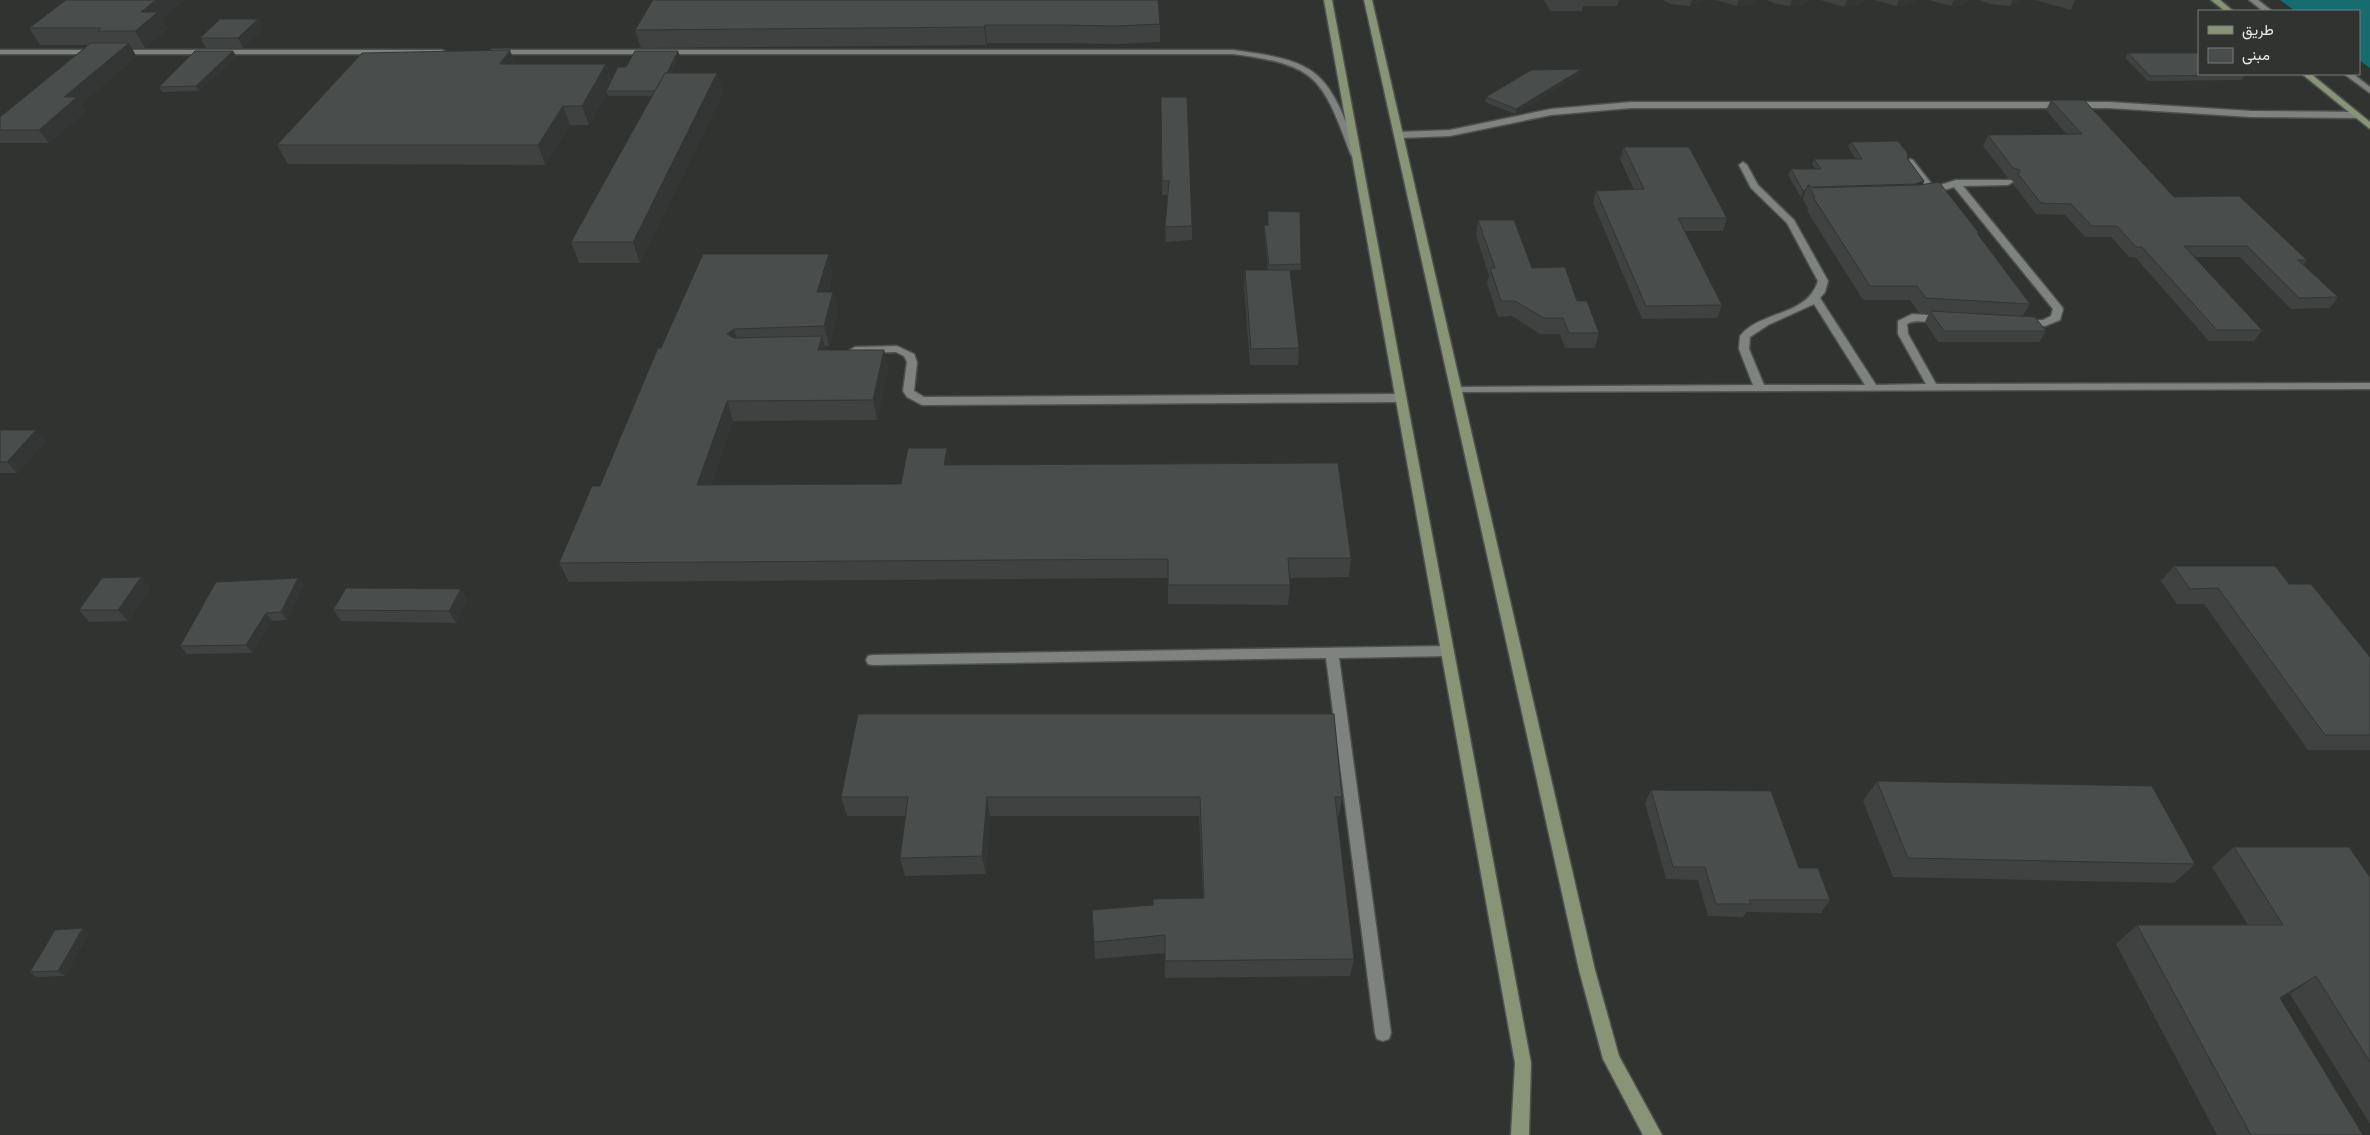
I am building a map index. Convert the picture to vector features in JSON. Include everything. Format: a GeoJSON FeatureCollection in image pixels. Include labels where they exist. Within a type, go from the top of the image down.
{"type":"FeatureCollection","features":[{"type":"Feature","properties":{"kind":"street"},"geometry":{"type":"LineString","coordinates":[[1328,0],[1523,1063],[1520,1135]]}},
{"type":"Feature","properties":{"kind":"street"},"geometry":{"type":"LineString","coordinates":[[1368,0],[1587,970],[1611,1059],[1653,1135]]}},
{"type":"Feature","properties":{"kind":"street"},"geometry":{"type":"LineString","coordinates":[[2215,0],[2228,10]]}},
{"type":"Feature","properties":{"kind":"street"},"geometry":{"type":"LineString","coordinates":[[2307,75],[2370,126]]}},
{"type":"Feature","properties":{"kind":"lane"},"geometry":{"type":"LineString","coordinates":[[2253,0],[2267,10]]}},
{"type":"Feature","properties":{"kind":"lane"},"geometry":{"type":"LineString","coordinates":[[0,52],[99,52]]}},
{"type":"Feature","properties":{"kind":"lane"},"geometry":{"type":"LineString","coordinates":[[109,52],[447,52]]}},
{"type":"Feature","properties":{"kind":"lane"},"geometry":{"type":"LineString","coordinates":[[487,52],[1232,52],[1267,56],[1292,62],[1311,72],[1326,86],[1335,101],[1356,159]]}},
{"type":"Feature","properties":{"kind":"lane"},"geometry":{"type":"LineString","coordinates":[[2349,75],[2370,91]]}},
{"type":"Feature","properties":{"kind":"lane"},"geometry":{"type":"LineString","coordinates":[[1399,135],[1450,133],[1551,112],[1632,105],[2109,105],[2251,114],[2357,115]]}},
{"type":"Feature","properties":{"kind":"lane"},"geometry":{"type":"LineString","coordinates":[[1910,162],[1932,191]]}},
{"type":"Feature","properties":{"kind":"lane"},"geometry":{"type":"LineString","coordinates":[[1743,165],[1754,186],[1778,207],[1791,222],[1821,274],[1822,287],[1815,298],[1799,308],[1754,328],[1745,336],[1744,349],[1760,388]]}},
{"type":"Feature","properties":{"kind":"lane"},"geometry":{"type":"LineString","coordinates":[[1918,194],[1956,183],[2008,182]]}},
{"type":"Feature","properties":{"kind":"lane"},"geometry":{"type":"LineString","coordinates":[[1956,183],[2058,309],[2056,318],[2045,323],[2011,323]]}},
{"type":"Feature","properties":{"kind":"lane"},"geometry":{"type":"LineString","coordinates":[[1815,298],[1873,388]]}},
{"type":"Feature","properties":{"kind":"lane"},"geometry":{"type":"LineString","coordinates":[[1933,388],[1903,334],[1902,323],[1912,317],[1956,320]]}},
{"type":"Feature","properties":{"kind":"lane"},"geometry":{"type":"LineString","coordinates":[[843,350],[904,351],[911,358],[912,362],[908,391],[916,399],[922,401],[1400,398]]}},
{"type":"Feature","properties":{"kind":"lane"},"geometry":{"type":"LineString","coordinates":[[1456,390],[2370,386]]}},
{"type":"Feature","properties":{"kind":"lane"},"geometry":{"type":"LineString","coordinates":[[873,660],[1447,651]]}},
{"type":"Feature","properties":{"kind":"lane"},"geometry":{"type":"LineString","coordinates":[[1332,653],[1384,1033]]}},
{"type":"Feature","properties":{"kind":"water"},"geometry":{"type":"Polygon","coordinates":[[[2280,0],[2370,0],[2370,68],[2360,61],[2360,10],[2294,10],[2280,0]]]}},
{"type":"Feature","properties":{"kind":"building"},"geometry":{"type":"Polygon","coordinates":[[[66,0],[156,0],[141,12],[158,12],[135,31],[98,31],[101,28],[29,28],[66,0]]]}},
{"type":"Feature","properties":{"kind":"building"},"geometry":{"type":"Polygon","coordinates":[[[653,0],[1158,0],[1160,24],[1117,26],[985,25],[984,27],[635,30],[653,0]]]}},
{"type":"Feature","properties":{"kind":"building"},"geometry":{"type":"Polygon","coordinates":[[[220,19],[258,19],[238,38],[200,38],[220,19]]]}},
{"type":"Feature","properties":{"kind":"building"},"geometry":{"type":"Polygon","coordinates":[[[91,43],[129,43],[64,97],[77,97],[39,130],[0,130],[0,117],[91,43]]]}},
{"type":"Feature","properties":{"kind":"building"},"geometry":{"type":"Polygon","coordinates":[[[510,50],[500,64],[606,64],[582,106],[563,106],[538,145],[277,145],[362,53],[510,50]]]}},
{"type":"Feature","properties":{"kind":"building"},"geometry":{"type":"Polygon","coordinates":[[[195,51],[233,51],[196,86],[159,87],[195,51]]]}},
{"type":"Feature","properties":{"kind":"building"},"geometry":{"type":"Polygon","coordinates":[[[635,51],[678,51],[655,91],[606,91],[618,67],[626,67],[635,51]]]}},
{"type":"Feature","properties":{"kind":"building"},"geometry":{"type":"Polygon","coordinates":[[[2128,53],[2198,53],[2198,75],[2245,75],[2150,76],[2128,53]]]}},
{"type":"Feature","properties":{"kind":"building"},"geometry":{"type":"Polygon","coordinates":[[[1582,69],[1516,109],[1486,97],[1531,70],[1582,69]]]}},
{"type":"Feature","properties":{"kind":"building"},"geometry":{"type":"Polygon","coordinates":[[[665,73],[717,73],[633,242],[571,242],[665,73]]]}},
{"type":"Feature","properties":{"kind":"building"},"geometry":{"type":"Polygon","coordinates":[[[1161,97],[1187,97],[1192,226],[1165,227],[1169,181],[1162,181],[1161,97]]]}},
{"type":"Feature","properties":{"kind":"building"},"geometry":{"type":"Polygon","coordinates":[[[2051,100],[2084,100],[2174,197],[2239,196],[2307,260],[2298,260],[2338,297],[2299,298],[2247,246],[2184,246],[2262,330],[2217,330],[2142,247],[2136,247],[2117,226],[2092,226],[2071,204],[2041,203],[2018,174],[2020,170],[2013,168],[1988,135],[2082,134],[2051,100]]]}},
{"type":"Feature","properties":{"kind":"building"},"geometry":{"type":"Polygon","coordinates":[[[1898,141],[1908,154],[1907,158],[1924,181],[1915,184],[1811,187],[1808,185],[1803,191],[1791,169],[1821,169],[1814,159],[1862,159],[1851,142],[1898,141]]]}},
{"type":"Feature","properties":{"kind":"building"},"geometry":{"type":"Polygon","coordinates":[[[1624,147],[1689,147],[1727,218],[1678,218],[1722,305],[1646,306],[1596,191],[1644,189],[1624,147]]]}},
{"type":"Feature","properties":{"kind":"building"},"geometry":{"type":"Polygon","coordinates":[[[1939,182],[1979,233],[1977,233],[2030,304],[1926,298],[1917,286],[1870,286],[1813,197],[1815,197],[1808,185],[1813,188],[1919,185],[1939,182]]]}},
{"type":"Feature","properties":{"kind":"building"},"geometry":{"type":"Polygon","coordinates":[[[1268,211],[1300,212],[1301,264],[1269,265],[1264,225],[1268,225],[1268,211]]]}},
{"type":"Feature","properties":{"kind":"building"},"geometry":{"type":"Polygon","coordinates":[[[1478,220],[1514,220],[1532,268],[1565,267],[1577,301],[1587,301],[1599,333],[1569,333],[1563,318],[1544,318],[1515,301],[1501,301],[1490,268],[1495,268],[1478,220]]]}},
{"type":"Feature","properties":{"kind":"building"},"geometry":{"type":"Polygon","coordinates":[[[703,254],[829,254],[817,292],[833,292],[824,326],[734,329],[727,334],[734,338],[822,336],[818,350],[884,350],[873,400],[727,401],[697,485],[901,484],[908,448],[947,448],[944,465],[1338,463],[1351,558],[1288,558],[1290,585],[1168,585],[1168,559],[559,563],[592,486],[600,486],[658,348],[661,348],[703,254]]]}},
{"type":"Feature","properties":{"kind":"building"},"geometry":{"type":"Polygon","coordinates":[[[1245,270],[1290,270],[1299,348],[1251,349],[1245,270]]]}},
{"type":"Feature","properties":{"kind":"building"},"geometry":{"type":"Polygon","coordinates":[[[1930,311],[2035,317],[2046,331],[1944,331],[1930,311]]]}},
{"type":"Feature","properties":{"kind":"building"},"geometry":{"type":"Polygon","coordinates":[[[0,430],[36,430],[7,462],[0,462],[0,430]]]}},
{"type":"Feature","properties":{"kind":"building"},"geometry":{"type":"Polygon","coordinates":[[[2174,566],[2275,566],[2289,584],[2311,584],[2370,657],[2370,735],[2325,735],[2218,588],[2190,589],[2174,566]]]}},
{"type":"Feature","properties":{"kind":"building"},"geometry":{"type":"Polygon","coordinates":[[[141,577],[118,610],[79,610],[102,578],[141,577]]]}},
{"type":"Feature","properties":{"kind":"building"},"geometry":{"type":"Polygon","coordinates":[[[298,578],[281,612],[266,613],[246,645],[180,646],[216,582],[298,578]]]}},
{"type":"Feature","properties":{"kind":"building"},"geometry":{"type":"Polygon","coordinates":[[[346,588],[461,589],[449,611],[333,610],[346,588]]]}},
{"type":"Feature","properties":{"kind":"building"},"geometry":{"type":"Polygon","coordinates":[[[858,714],[1334,714],[1342,797],[1335,797],[1354,959],[1165,961],[1165,935],[1094,942],[1092,910],[1153,905],[1153,899],[1204,898],[1200,797],[987,797],[982,856],[900,858],[908,797],[841,797],[858,714]]]}},
{"type":"Feature","properties":{"kind":"building"},"geometry":{"type":"Polygon","coordinates":[[[1877,781],[2152,786],[2195,864],[1908,858],[1877,781]]]}},
{"type":"Feature","properties":{"kind":"building"},"geometry":{"type":"Polygon","coordinates":[[[1651,790],[1771,791],[1799,868],[1818,868],[1830,900],[1749,900],[1751,904],[1716,904],[1705,867],[1673,867],[1651,790]]]}},
{"type":"Feature","properties":{"kind":"building"},"geometry":{"type":"Polygon","coordinates":[[[2234,847],[2349,847],[2370,877],[2370,1062],[2316,976],[2280,998],[2363,1135],[2251,1135],[2137,925],[2283,925],[2234,847]]]}},
{"type":"Feature","properties":{"kind":"building"},"geometry":{"type":"Polygon","coordinates":[[[83,928],[58,971],[30,972],[55,930],[83,928]]]}}]}
